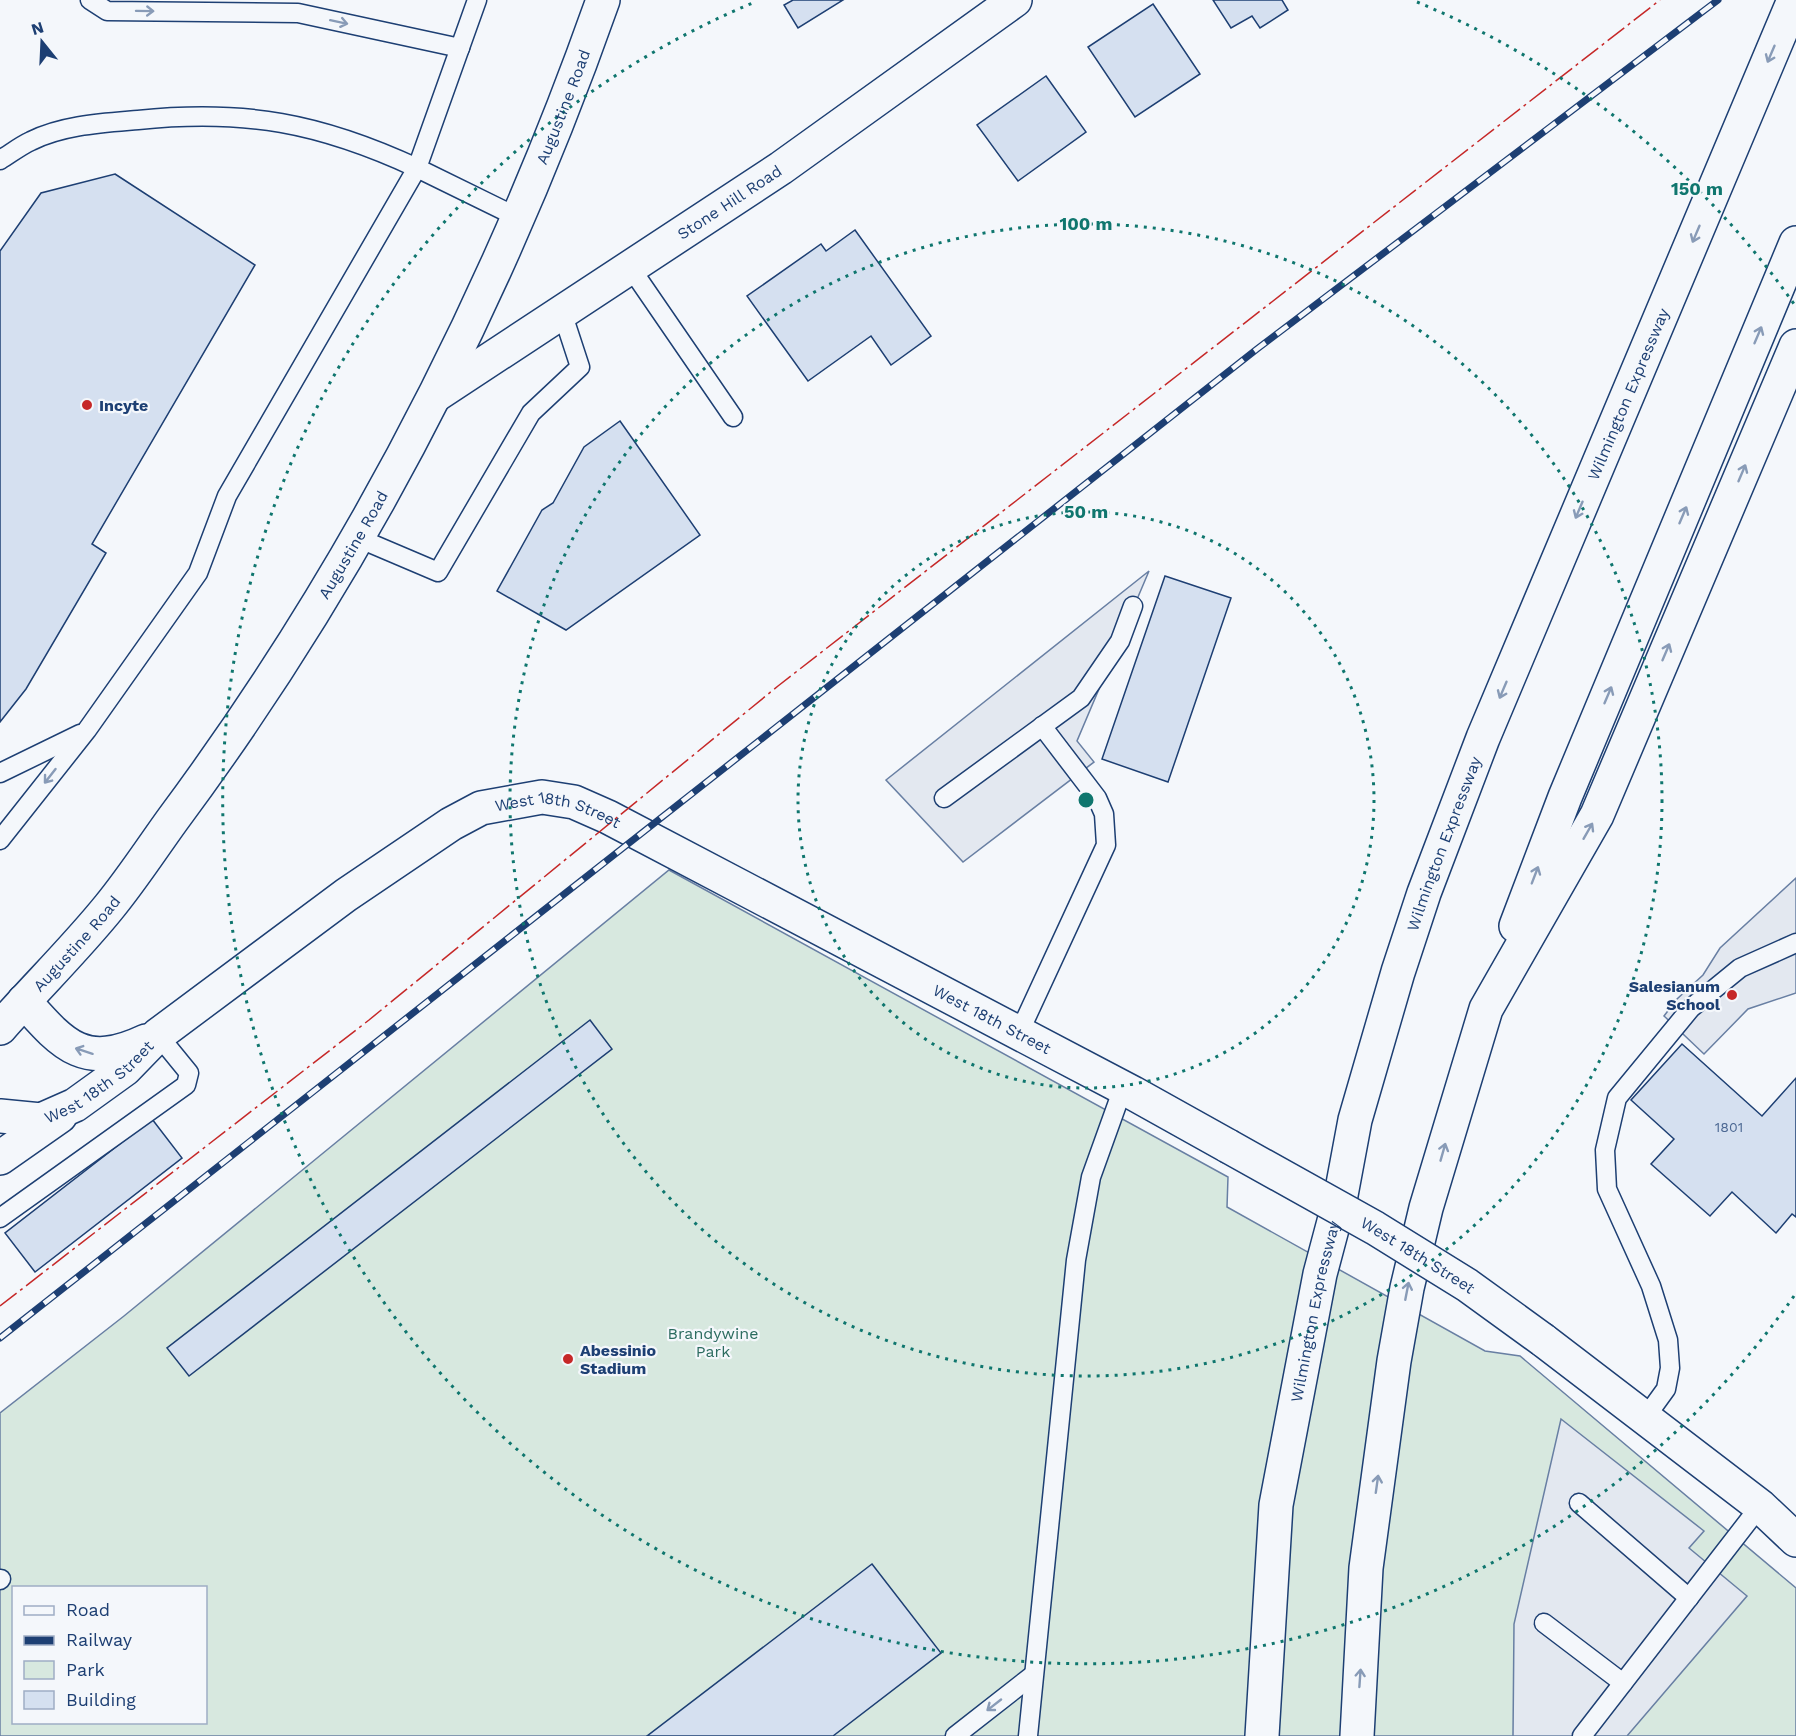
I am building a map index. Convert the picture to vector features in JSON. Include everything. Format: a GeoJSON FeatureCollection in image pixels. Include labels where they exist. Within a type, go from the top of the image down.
{"type":"FeatureCollection","features":[{"type":"Feature","properties":{"kind":"main road","name":"Augustine Road"},"geometry":{"type":"LineString","coordinates":[[0,1028],[108,907],[229,744],[293,647],[358,538],[436,395],[517,217],[583,56],[603,0]]}},
{"type":"Feature","properties":{"kind":"main road","name":"Stone Hill Road"},"geometry":{"type":"LineString","coordinates":[[436,395],[781,168],[1015,0]]}},
{"type":"Feature","properties":{"kind":"main road","name":"Wilmington Expressway"},"geometry":{"type":"LineString","coordinates":[[1262,1736],[1276,1505],[1320,1274],[1341,1195],[1355,1120],[1391,994],[1424,893],[1483,738],[1794,0]]}},
{"type":"Feature","properties":{"kind":"main road"},"geometry":{"type":"LineString","coordinates":[[1357,1736],[1366,1568],[1394,1361],[1407,1288],[1426,1208],[1486,1010],[1565,797],[1796,243]]}},
{"type":"Feature","properties":{"kind":"main road"},"geometry":{"type":"LineString","coordinates":[[1486,1010],[1597,816],[1796,346]]}},
{"type":"Feature","properties":{"kind":"main road","name":"West 18th Street"},"geometry":{"type":"LineString","coordinates":[[0,1116],[41,1120],[75,1105],[125,1069],[158,1035],[346,895],[451,824],[481,808],[542,797],[574,802],[608,817],[1123,1088],[1403,1245],[1467,1284],[1543,1340],[1760,1506],[1796,1540]]}},
{"type":"Feature","properties":{"kind":"main road","name":"West 18th Street"},"geometry":{"type":"LineString","coordinates":[[24,1001],[60,1039],[81,1052],[100,1055],[121,1052],[158,1035]]}},
{"type":"Feature","properties":{"kind":"main road"},"geometry":{"type":"LineString","coordinates":[[0,1158],[75,1105]]}},
{"type":"Feature","properties":{"kind":"lane"},"geometry":{"type":"LineString","coordinates":[[90,0],[107,11],[298,13],[460,48]]}},
{"type":"Feature","properties":{"kind":"lane"},"geometry":{"type":"LineString","coordinates":[[0,840],[87,730],[198,573],[227,496],[417,168],[477,0]]}},
{"type":"Feature","properties":{"kind":"lane"},"geometry":{"type":"LineString","coordinates":[[0,160],[32,140],[89,124],[190,115],[280,121],[323,130],[371,147],[517,217]]}},
{"type":"Feature","properties":{"kind":"lane"},"geometry":{"type":"LineString","coordinates":[[630,267],[733,417]]}},
{"type":"Feature","properties":{"kind":"lane"},"geometry":{"type":"LineString","coordinates":[[358,538],[438,572],[531,413],[580,367],[562,312]]}},
{"type":"Feature","properties":{"kind":"lane"},"geometry":{"type":"LineString","coordinates":[[944,798],[1081,698],[1120,641],[1133,606]]}},
{"type":"Feature","properties":{"kind":"lane"},"geometry":{"type":"LineString","coordinates":[[1019,1034],[1106,845],[1104,814],[1097,798],[1042,726]]}},
{"type":"Feature","properties":{"kind":"lane"},"geometry":{"type":"LineString","coordinates":[[0,773],[87,730]]}},
{"type":"Feature","properties":{"kind":"lane"},"geometry":{"type":"LineString","coordinates":[[1645,1418],[1666,1389],[1670,1368],[1668,1340],[1651,1286],[1607,1189],[1605,1150],[1617,1098],[1691,1008],[1740,968],[1796,943]]}},
{"type":"Feature","properties":{"kind":"lane"},"geometry":{"type":"LineString","coordinates":[[0,1218],[186,1085],[189,1073],[158,1035]]}},
{"type":"Feature","properties":{"kind":"lane"},"geometry":{"type":"LineString","coordinates":[[1028,1736],[1076,1260],[1091,1177],[1123,1088]]}},
{"type":"Feature","properties":{"kind":"lane"},"geometry":{"type":"LineString","coordinates":[[1579,1503],[1689,1598]]}},
{"type":"Feature","properties":{"kind":"lane"},"geometry":{"type":"LineString","coordinates":[[1582,1736],[1760,1506]]}},
{"type":"Feature","properties":{"kind":"lane"},"geometry":{"type":"LineString","coordinates":[[1544,1623],[1623,1683]]}},
{"type":"Feature","properties":{"kind":"lane"},"geometry":{"type":"LineString","coordinates":[[955,1736],[1033,1675]]}},
{"type":"Feature","properties":{"kind":"green space","name":"Brandywine Park"},"geometry":{"type":"Polygon","coordinates":[[[669,870],[1228,1177],[1227,1207],[1485,1351],[1520,1356],[1796,1588],[1796,1736],[0,1736],[0,1413],[124,1316],[669,870]]]}},
{"type":"Feature","properties":{"kind":"shaded area"},"geometry":{"type":"Polygon","coordinates":[[[1149,571],[1077,741],[1094,762],[963,862],[886,780],[1149,571]]]}},
{"type":"Feature","properties":{"kind":"shaded area"},"geometry":{"type":"Polygon","coordinates":[[[1796,878],[1796,993],[1748,1009],[1704,1054],[1664,1016],[1677,999],[1703,975],[1720,948],[1796,878]]]}},
{"type":"Feature","properties":{"kind":"shaded area"},"geometry":{"type":"Polygon","coordinates":[[[1561,1419],[1704,1531],[1689,1548],[1747,1596],[1627,1736],[1513,1736],[1514,1624],[1561,1419]]]}},
{"type":"Feature","properties":{"kind":"building"},"geometry":{"type":"Polygon","coordinates":[[[793,0],[843,0],[798,28],[784,5],[793,0]]]}},
{"type":"Feature","properties":{"kind":"building"},"geometry":{"type":"Polygon","coordinates":[[[1213,0],[1282,0],[1288,10],[1260,28],[1252,16],[1231,28],[1213,0]]]}},
{"type":"Feature","properties":{"kind":"building"},"geometry":{"type":"Polygon","coordinates":[[[1153,4],[1200,74],[1135,117],[1088,47],[1153,4]]]}},
{"type":"Feature","properties":{"kind":"building"},"geometry":{"type":"Polygon","coordinates":[[[1046,76],[1086,132],[1018,181],[977,125],[1046,76]]]}},
{"type":"Feature","properties":{"kind":"building","name":"Incyte"},"geometry":{"type":"Polygon","coordinates":[[[115,174],[255,265],[92,544],[106,553],[26,689],[0,722],[0,251],[41,193],[115,174]]]}},
{"type":"Feature","properties":{"kind":"building"},"geometry":{"type":"Polygon","coordinates":[[[855,230],[931,336],[891,365],[871,336],[808,381],[747,296],[821,244],[826,251],[855,230]]]}},
{"type":"Feature","properties":{"kind":"building"},"geometry":{"type":"Polygon","coordinates":[[[620,421],[700,535],[566,630],[497,591],[542,510],[553,503],[584,447],[620,421]]]}},
{"type":"Feature","properties":{"kind":"building"},"geometry":{"type":"Polygon","coordinates":[[[1165,576],[1231,598],[1168,782],[1102,759],[1165,576]]]}},
{"type":"Feature","properties":{"kind":"building"},"geometry":{"type":"Polygon","coordinates":[[[590,1020],[612,1049],[189,1376],[167,1348],[590,1020]]]}},
{"type":"Feature","properties":{"kind":"building","name":"Salesianum School"},"geometry":{"type":"Polygon","coordinates":[[[1682,1044],[1762,1116],[1796,1078],[1796,1217],[1792,1214],[1776,1233],[1732,1192],[1710,1216],[1651,1164],[1674,1139],[1631,1100],[1682,1044]]]}},
{"type":"Feature","properties":{"kind":"building"},"geometry":{"type":"Polygon","coordinates":[[[152,1119],[182,1158],[35,1272],[5,1233],[152,1119]]]}},
{"type":"Feature","properties":{"kind":"building"},"geometry":{"type":"Polygon","coordinates":[[[872,1564],[941,1653],[833,1736],[647,1736],[872,1564]]]}},
{"type":"Feature","properties":{"kind":"railway"},"geometry":{"type":"LineString","coordinates":[[0,1338],[1257,349],[1718,0]]}},
{"type":"Feature","properties":{"kind":"power"},"geometry":{"type":"LineString","coordinates":[[0,1306],[369,1020],[778,686],[1660,0]]}},
{"type":"Feature","properties":{"kind":"place","name":"Incyte"},"geometry":{"type":"Point","coordinates":[87,405]}},
{"type":"Feature","properties":{"kind":"place","name":"Salesianum School"},"geometry":{"type":"Point","coordinates":[1732,995]}},
{"type":"Feature","properties":{"kind":"place","name":"Abessinio Stadium"},"geometry":{"type":"Point","coordinates":[568,1359]}}]}
